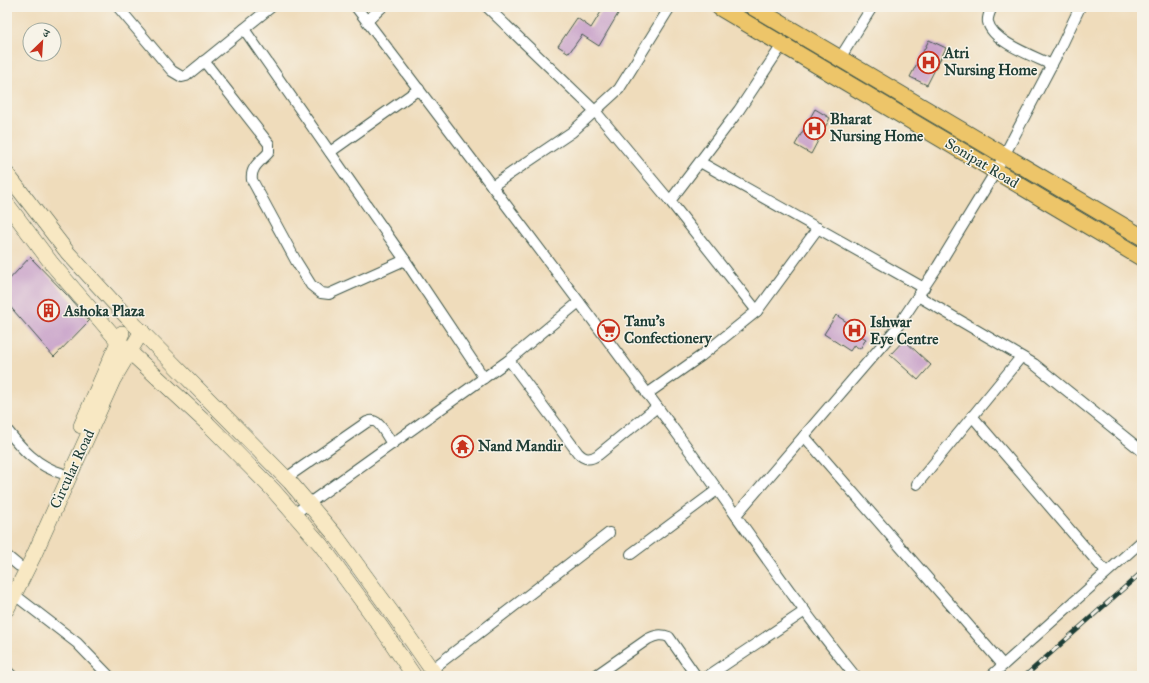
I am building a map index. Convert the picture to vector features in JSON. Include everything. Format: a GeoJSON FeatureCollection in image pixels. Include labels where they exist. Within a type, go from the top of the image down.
{"type":"FeatureCollection","features":[{"type":"Feature","properties":{"kind":"main road","name":"Sonipat Road"},"geometry":{"type":"LineString","coordinates":[[719,7],[1142,258]]}},
{"type":"Feature","properties":{"kind":"main road","name":"Sonipat Road"},"geometry":{"type":"LineString","coordinates":[[754,7],[1142,237]]}},
{"type":"Feature","properties":{"kind":"main road"},"geometry":{"type":"LineString","coordinates":[[7,174],[68,253],[127,317],[286,478],[309,504],[336,536],[434,673]]}},
{"type":"Feature","properties":{"kind":"main road"},"geometry":{"type":"LineString","coordinates":[[7,204],[52,264],[118,340],[209,425],[273,490],[321,545],[414,676]]}},
{"type":"Feature","properties":{"kind":"main road","name":"Circular Road"},"geometry":{"type":"LineString","coordinates":[[7,609],[10,592],[19,566],[61,473],[127,317]]}},
{"type":"Feature","properties":{"kind":"main road","name":"Circular Road"},"geometry":{"type":"LineString","coordinates":[[10,592],[33,557],[113,380],[142,331]]}},
{"type":"Feature","properties":{"kind":"main road"},"geometry":{"type":"LineString","coordinates":[[351,586],[365,576]]}},
{"type":"Feature","properties":{"kind":"street"},"geometry":{"type":"LineString","coordinates":[[124,9],[172,71],[182,77],[186,76],[271,7]]}},
{"type":"Feature","properties":{"kind":"street"},"geometry":{"type":"LineString","coordinates":[[356,7],[579,302],[736,515],[825,639],[854,676]]}},
{"type":"Feature","properties":{"kind":"street"},"geometry":{"type":"LineString","coordinates":[[367,21],[382,7]]}},
{"type":"Feature","properties":{"kind":"street"},"geometry":{"type":"LineString","coordinates":[[487,7],[595,111],[670,201],[757,311]]}},
{"type":"Feature","properties":{"kind":"street"},"geometry":{"type":"LineString","coordinates":[[492,186],[572,132],[619,89],[670,7]]}},
{"type":"Feature","properties":{"kind":"street"},"geometry":{"type":"LineString","coordinates":[[840,58],[872,7]]}},
{"type":"Feature","properties":{"kind":"street"},"geometry":{"type":"LineString","coordinates":[[992,7],[988,20],[994,33],[1003,41],[1052,64]]}},
{"type":"Feature","properties":{"kind":"street"},"geometry":{"type":"LineString","coordinates":[[736,515],[896,329],[921,292],[996,171],[1080,7]]}},
{"type":"Feature","properties":{"kind":"street"},"geometry":{"type":"LineString","coordinates":[[244,29],[405,260],[484,378]]}},
{"type":"Feature","properties":{"kind":"street"},"geometry":{"type":"LineString","coordinates":[[670,201],[739,110],[782,45]]}},
{"type":"Feature","properties":{"kind":"street"},"geometry":{"type":"LineString","coordinates":[[204,61],[269,144],[269,152],[254,167],[251,175],[252,180],[296,261],[315,289],[320,293],[329,294],[405,260]]}},
{"type":"Feature","properties":{"kind":"street"},"geometry":{"type":"LineString","coordinates":[[330,152],[418,89]]}},
{"type":"Feature","properties":{"kind":"street"},"geometry":{"type":"LineString","coordinates":[[700,162],[818,228],[1034,364],[1142,450]]}},
{"type":"Feature","properties":{"kind":"street"},"geometry":{"type":"LineString","coordinates":[[647,394],[701,356],[757,311],[818,228]]}},
{"type":"Feature","properties":{"kind":"street"},"geometry":{"type":"LineString","coordinates":[[294,514],[509,360],[579,302]]}},
{"type":"Feature","properties":{"kind":"street"},"geometry":{"type":"LineString","coordinates":[[917,484],[1021,357]]}},
{"type":"Feature","properties":{"kind":"street"},"geometry":{"type":"LineString","coordinates":[[509,360],[578,453],[585,459],[590,459],[598,455],[657,407]]}},
{"type":"Feature","properties":{"kind":"street"},"geometry":{"type":"LineString","coordinates":[[972,416],[1106,572]]}},
{"type":"Feature","properties":{"kind":"street"},"geometry":{"type":"LineString","coordinates":[[286,478],[372,420],[375,421],[380,427],[392,444]]}},
{"type":"Feature","properties":{"kind":"street"},"geometry":{"type":"LineString","coordinates":[[7,430],[34,460],[51,470],[61,473]]}},
{"type":"Feature","properties":{"kind":"street"},"geometry":{"type":"LineString","coordinates":[[804,436],[1003,665]]}},
{"type":"Feature","properties":{"kind":"street"},"geometry":{"type":"LineString","coordinates":[[631,554],[717,490]]}},
{"type":"Feature","properties":{"kind":"street"},"geometry":{"type":"LineString","coordinates":[[434,673],[608,533]]}},
{"type":"Feature","properties":{"kind":"street"},"geometry":{"type":"LineString","coordinates":[[991,676],[1142,541]]}},
{"type":"Feature","properties":{"kind":"street"},"geometry":{"type":"LineString","coordinates":[[7,556],[19,566]]}},
{"type":"Feature","properties":{"kind":"street"},"geometry":{"type":"LineString","coordinates":[[10,592],[77,643],[110,676]]}},
{"type":"Feature","properties":{"kind":"street"},"geometry":{"type":"LineString","coordinates":[[708,676],[805,611]]}},
{"type":"Feature","properties":{"kind":"street"},"geometry":{"type":"LineString","coordinates":[[595,676],[648,639],[656,635],[663,635],[670,637],[696,676]]}},
{"type":"Feature","properties":{"kind":"street"},"geometry":{"type":"LineString","coordinates":[[7,671],[12,676]]}},
{"type":"Feature","properties":{"kind":"building"},"geometry":{"type":"Polygon","coordinates":[[[604,7],[622,7],[599,46],[582,35],[569,53],[558,46],[577,18],[591,28],[604,7]]]}},
{"type":"Feature","properties":{"kind":"building"},"geometry":{"type":"Polygon","coordinates":[[[929,40],[946,48],[927,85],[910,77],[929,40]]]}},
{"type":"Feature","properties":{"kind":"building"},"geometry":{"type":"Polygon","coordinates":[[[815,109],[830,118],[811,154],[795,145],[815,109]]]}},
{"type":"Feature","properties":{"kind":"building","name":"Ashoka Plaza"},"geometry":{"type":"Polygon","coordinates":[[[30,257],[67,295],[89,321],[54,357],[7,303],[7,282],[30,257]]]}},
{"type":"Feature","properties":{"kind":"building"},"geometry":{"type":"Polygon","coordinates":[[[836,315],[864,333],[861,336],[866,339],[860,349],[854,345],[850,351],[824,334],[836,315]]]}},
{"type":"Feature","properties":{"kind":"building"},"geometry":{"type":"Polygon","coordinates":[[[904,340],[931,365],[918,380],[890,355],[904,340]]]}},
{"type":"Feature","properties":{"kind":"railway"},"geometry":{"type":"LineString","coordinates":[[1025,676],[1142,572]]}},
{"type":"Feature","properties":{"kind":"place","name":"Atri Nursing Home"},"geometry":{"type":"Point","coordinates":[928,62]}},
{"type":"Feature","properties":{"kind":"place","name":"Bharat Nursing Home"},"geometry":{"type":"Point","coordinates":[815,128]}},
{"type":"Feature","properties":{"kind":"place","name":"Ashoka Plaza"},"geometry":{"type":"Point","coordinates":[48,311]}},
{"type":"Feature","properties":{"kind":"place","name":"Tanu's Confectionery"},"geometry":{"type":"Point","coordinates":[609,330]}},
{"type":"Feature","properties":{"kind":"place","name":"Ishwar Eye Centre"},"geometry":{"type":"Point","coordinates":[855,331]}},
{"type":"Feature","properties":{"kind":"place","name":"Nand Mandir"},"geometry":{"type":"Point","coordinates":[462,446]}}]}
